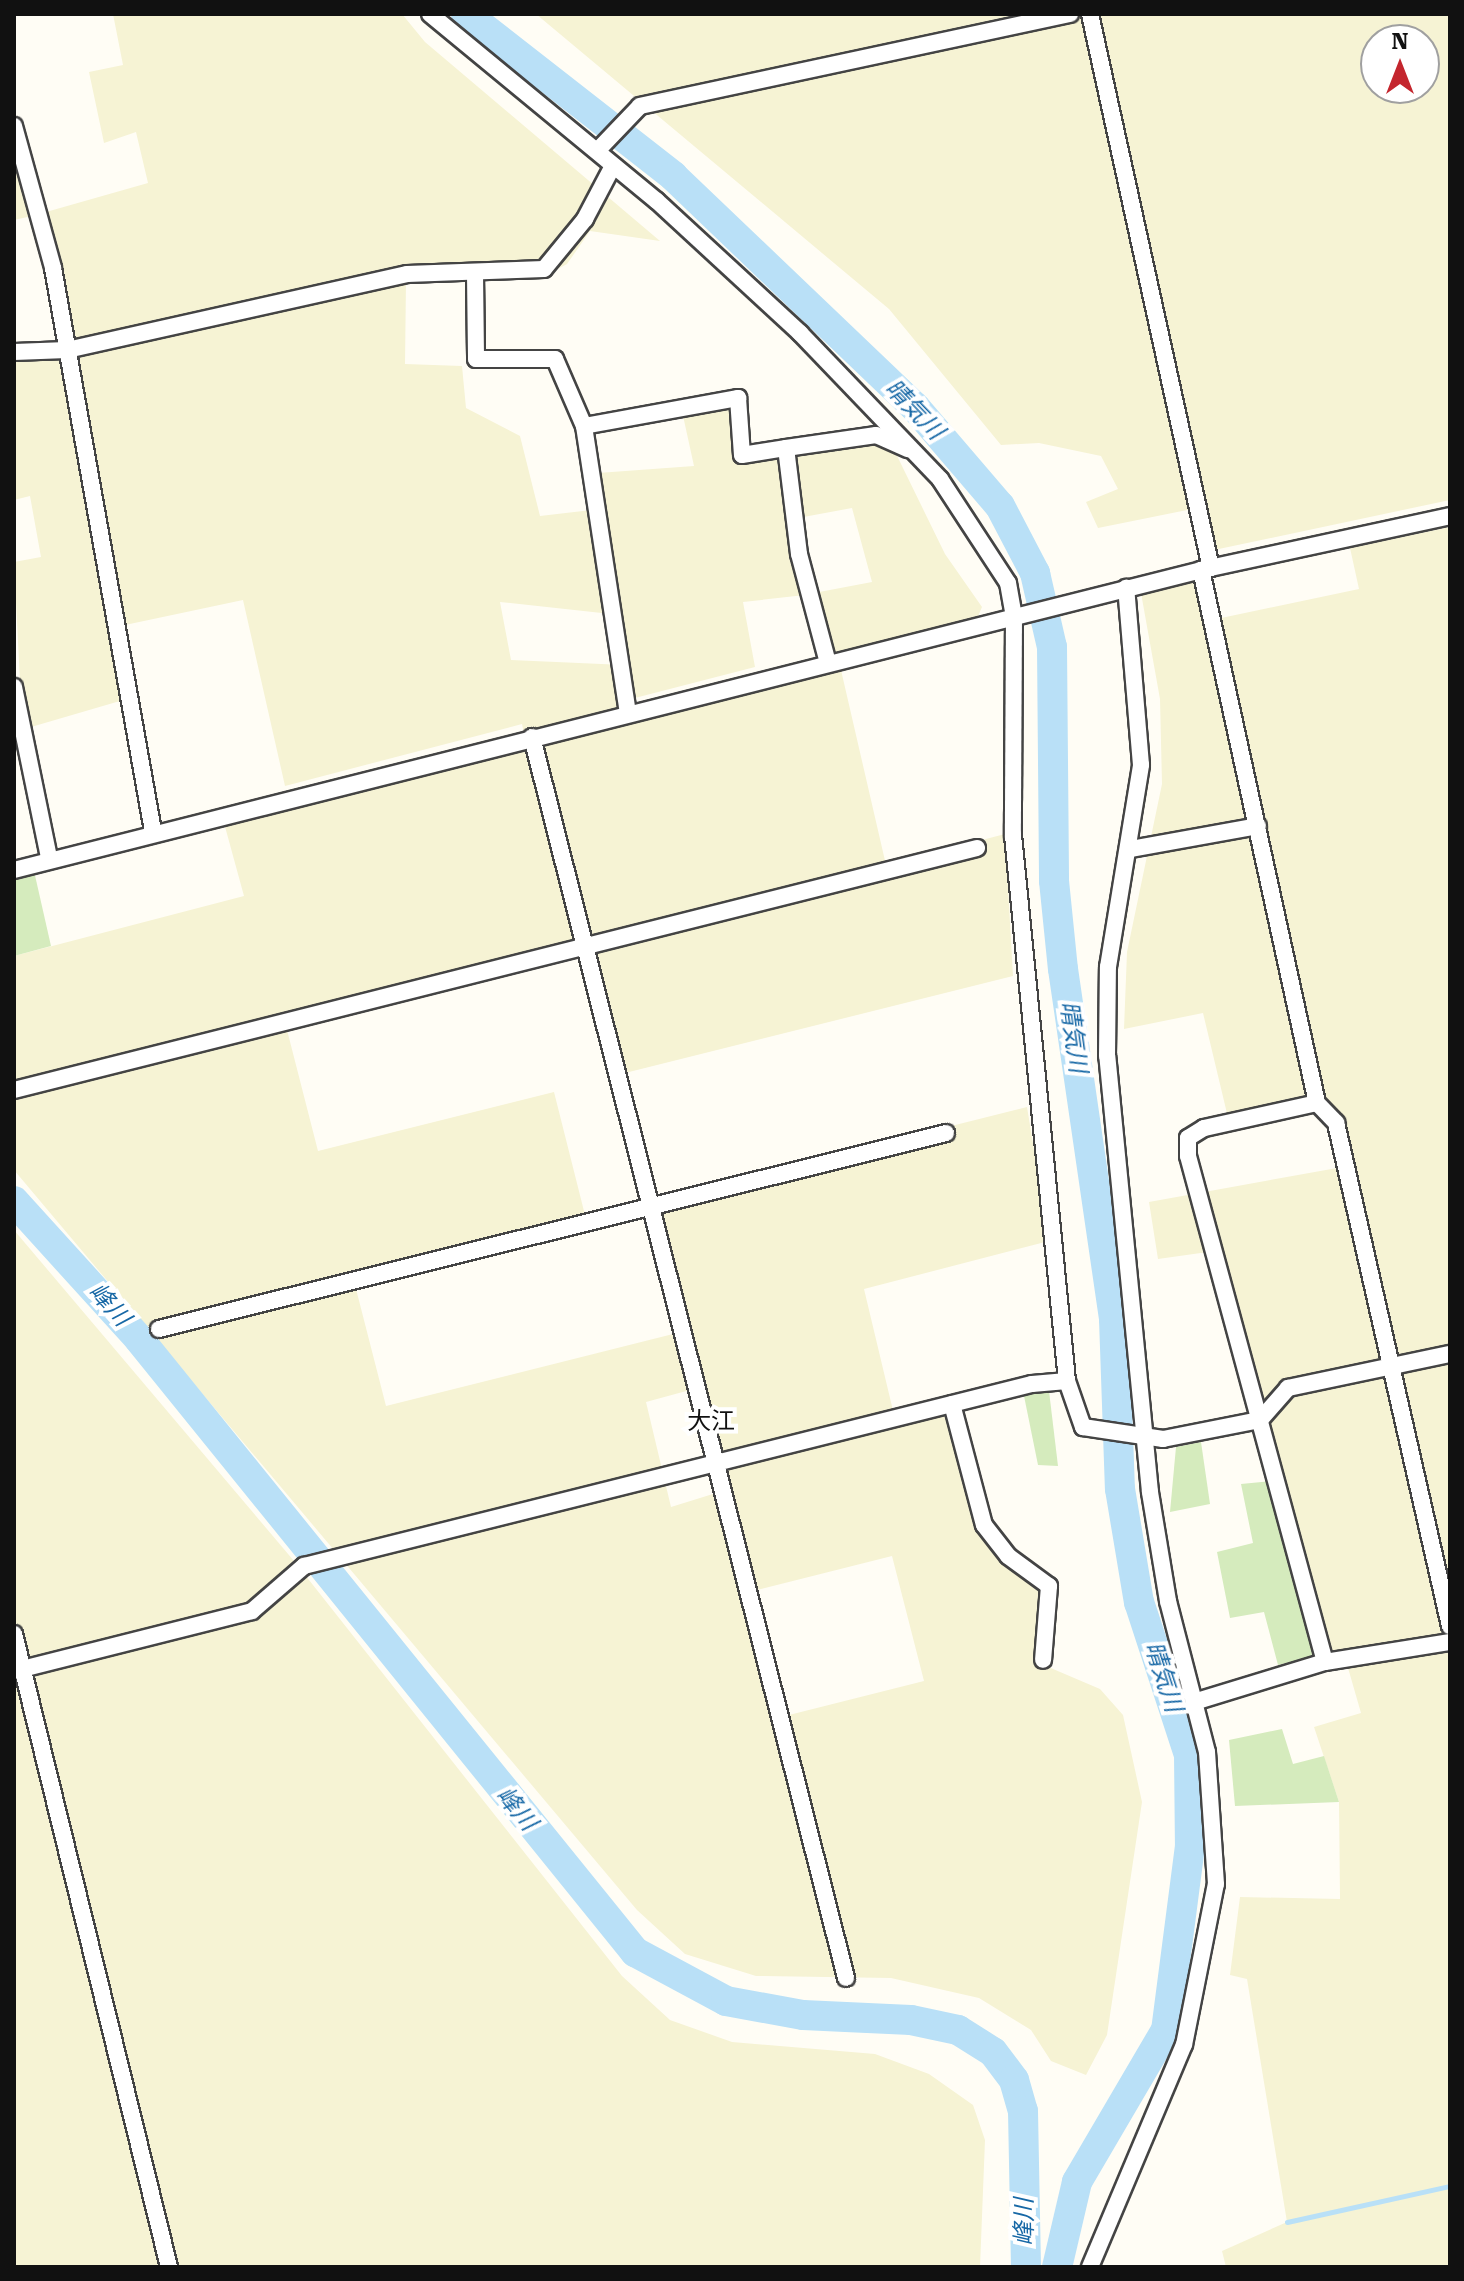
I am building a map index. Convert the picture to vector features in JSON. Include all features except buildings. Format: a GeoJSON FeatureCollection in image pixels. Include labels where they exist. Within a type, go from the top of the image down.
{"type":"FeatureCollection","features":[{"type":"Feature","properties":{"kind":"street"},"geometry":{"type":"LineString","coordinates":[[430,14],[600,148],[613,166],[800,333],[916,452],[994,555],[1014,616],[1013,835],[1067,1381],[1083,1427],[1142,1433],[1163,1439],[1260,1420],[1288,1388],[1450,1354]]}},
{"type":"Feature","properties":{"kind":"street"},"geometry":{"type":"LineString","coordinates":[[600,148],[633,111],[1070,14]]}},
{"type":"Feature","properties":{"kind":"street"},"geometry":{"type":"LineString","coordinates":[[1090,14],[1317,1103],[1336,1123],[1450,1626]]}},
{"type":"Feature","properties":{"kind":"street"},"geometry":{"type":"LineString","coordinates":[[14,126],[67,350],[153,831]]}},
{"type":"Feature","properties":{"kind":"street"},"geometry":{"type":"LineString","coordinates":[[14,352],[67,350],[407,274],[475,274],[544,269],[561,255],[613,166]]}},
{"type":"Feature","properties":{"kind":"street"},"geometry":{"type":"LineString","coordinates":[[475,274],[476,359],[555,359],[584,426],[628,713]]}},
{"type":"Feature","properties":{"kind":"street"},"geometry":{"type":"LineString","coordinates":[[584,426],[738,398],[742,455],[876,435],[916,452]]}},
{"type":"Feature","properties":{"kind":"street"},"geometry":{"type":"LineString","coordinates":[[786,448],[799,554],[828,663]]}},
{"type":"Feature","properties":{"kind":"street"},"geometry":{"type":"LineString","coordinates":[[14,870],[153,831],[1126,588],[1450,516]]}},
{"type":"Feature","properties":{"kind":"street"},"geometry":{"type":"LineString","coordinates":[[1090,2267],[1184,2045],[1212,1932],[1214,1800],[1194,1702],[1168,1601],[1142,1433],[1105,1009],[1131,849],[1141,698],[1126,588]]}},
{"type":"Feature","properties":{"kind":"street"},"geometry":{"type":"LineString","coordinates":[[14,687],[49,858]]}},
{"type":"Feature","properties":{"kind":"street"},"geometry":{"type":"LineString","coordinates":[[532,737],[713,1464],[846,1978]]}},
{"type":"Feature","properties":{"kind":"street"},"geometry":{"type":"LineString","coordinates":[[1131,849],[1258,826]]}},
{"type":"Feature","properties":{"kind":"street"},"geometry":{"type":"LineString","coordinates":[[14,1090],[977,848]]}},
{"type":"Feature","properties":{"kind":"street"},"geometry":{"type":"LineString","coordinates":[[1317,1103],[1188,1138],[1325,1662]]}},
{"type":"Feature","properties":{"kind":"street"},"geometry":{"type":"LineString","coordinates":[[159,1329],[946,1133]]}},
{"type":"Feature","properties":{"kind":"street"},"geometry":{"type":"LineString","coordinates":[[18,1670],[252,1611],[304,1566],[952,1404],[1067,1381]]}},
{"type":"Feature","properties":{"kind":"street"},"geometry":{"type":"LineString","coordinates":[[952,1404],[984,1525],[1008,1556],[1049,1586],[1043,1660]]}},
{"type":"Feature","properties":{"kind":"street"},"geometry":{"type":"LineString","coordinates":[[14,1634],[18,1670],[169,2267]]}},
{"type":"Feature","properties":{"kind":"street"},"geometry":{"type":"LineString","coordinates":[[1194,1702],[1325,1662],[1450,1642]]}},
{"type":"Feature","properties":{"kind":"shaded area"},"geometry":{"type":"Polygon","coordinates":[[[113,14],[402,14],[425,42],[660,241],[590,231],[567,264],[539,279],[406,282],[405,364],[462,366],[466,408],[520,436],[540,516],[600,509],[598,473],[694,466],[680,402],[744,394],[746,449],[882,425],[945,554],[982,607],[970,635],[841,670],[886,865],[1005,834],[1013,976],[625,1073],[593,949],[286,1026],[318,1151],[554,1092],[588,1227],[355,1285],[386,1406],[685,1331],[653,1201],[1027,1107],[1049,1241],[864,1289],[895,1419],[948,1411],[980,1526],[1046,1589],[1039,1663],[1100,1689],[1123,1715],[1142,1802],[1107,2035],[1086,2075],[1051,2061],[1031,2030],[979,1998],[891,1978],[756,1976],[685,1954],[637,1910],[14,1170],[14,956],[244,896],[224,823],[527,748],[522,724],[285,786],[243,600],[125,625],[137,696],[14,732],[14,704],[21,701],[14,562],[41,557],[30,496],[14,500],[14,359],[60,356],[32,216],[148,183],[136,132],[104,143],[89,72],[123,65],[113,14]],[[852,508],[798,518],[814,593],[872,582],[852,508]],[[814,594],[743,602],[755,667],[631,699],[634,718],[820,675],[830,649],[814,594]],[[500,602],[511,660],[624,665],[620,615],[500,602]],[[701,1387],[646,1402],[671,1507],[729,1489],[701,1387]],[[892,1556],[757,1590],[789,1715],[924,1681],[892,1556]]]}},
{"type":"Feature","properties":{"kind":"shaded area"},"geometry":{"type":"Polygon","coordinates":[[[536,14],[1450,14],[1450,500],[1214,550],[1202,507],[1098,528],[1086,502],[1118,489],[1101,456],[1039,443],[1001,445],[889,309],[536,14]]]}},
{"type":"Feature","properties":{"kind":"shaded area"},"geometry":{"type":"Polygon","coordinates":[[[14,149],[32,216],[14,220],[14,149]]]}},
{"type":"Feature","properties":{"kind":"shaded area"},"geometry":{"type":"Polygon","coordinates":[[[1450,527],[1450,2267],[1226,2267],[1222,2251],[1287,2222],[1247,1979],[1230,1975],[1240,1897],[1340,1899],[1339,1802],[1314,1727],[1361,1713],[1344,1654],[1330,1652],[1222,1250],[1158,1259],[1149,1202],[1337,1168],[1329,1106],[1230,1126],[1203,1013],[1124,1029],[1127,952],[1162,784],[1160,699],[1141,593],[1198,581],[1207,621],[1359,589],[1350,548],[1450,527]]]}},
{"type":"Feature","properties":{"kind":"shaded area"},"geometry":{"type":"Polygon","coordinates":[[[14,1230],[294,1561],[622,1976],[670,2020],[732,2042],[875,2054],[929,2074],[973,2105],[985,2140],[980,2267],[14,2267],[14,1230]]]}},
{"type":"Feature","properties":{"kind":"green space"},"geometry":{"type":"Polygon","coordinates":[[[34,871],[51,946],[14,956],[14,879],[34,871]]]}},
{"type":"Feature","properties":{"kind":"green space"},"geometry":{"type":"Polygon","coordinates":[[[1023,1391],[1049,1391],[1058,1466],[1038,1465],[1023,1391]]]}},
{"type":"Feature","properties":{"kind":"green space"},"geometry":{"type":"Polygon","coordinates":[[[1201,1442],[1210,1504],[1170,1512],[1176,1447],[1201,1442]]]}},
{"type":"Feature","properties":{"kind":"green space"},"geometry":{"type":"Polygon","coordinates":[[[1284,1480],[1330,1652],[1278,1665],[1264,1612],[1230,1618],[1217,1552],[1253,1543],[1241,1484],[1284,1480]]]}},
{"type":"Feature","properties":{"kind":"green space"},"geometry":{"type":"Polygon","coordinates":[[[1282,1729],[1293,1764],[1324,1756],[1339,1802],[1235,1806],[1229,1740],[1282,1729]]]}},
{"type":"Feature","properties":{"kind":"waterway","name":"晴気川"},"geometry":{"type":"LineString","coordinates":[[466,14],[673,176],[915,407],[1000,506],[1035,573],[1052,647],[1054,881],[1063,969],[1114,1319],[1120,1489],[1139,1602],[1189,1755],[1190,1846],[1166,2030],[1077,2182],[1057,2267]]}},
{"type":"Feature","properties":{"kind":"waterway","name":"峰川"},"geometry":{"type":"LineString","coordinates":[[14,1201],[139,1339],[635,1952],[726,2001],[803,2015],[911,2020],[958,2030],[993,2052],[1014,2080],[1023,2111],[1026,2267]]}},
{"type":"Feature","properties":{"kind":"waterway"},"geometry":{"type":"LineString","coordinates":[[1287,2222],[1450,2186]]}},
{"type":"Feature","properties":{"kind":"district","name":"大江"},"geometry":{"type":"Point","coordinates":[711,1422]}}]}
